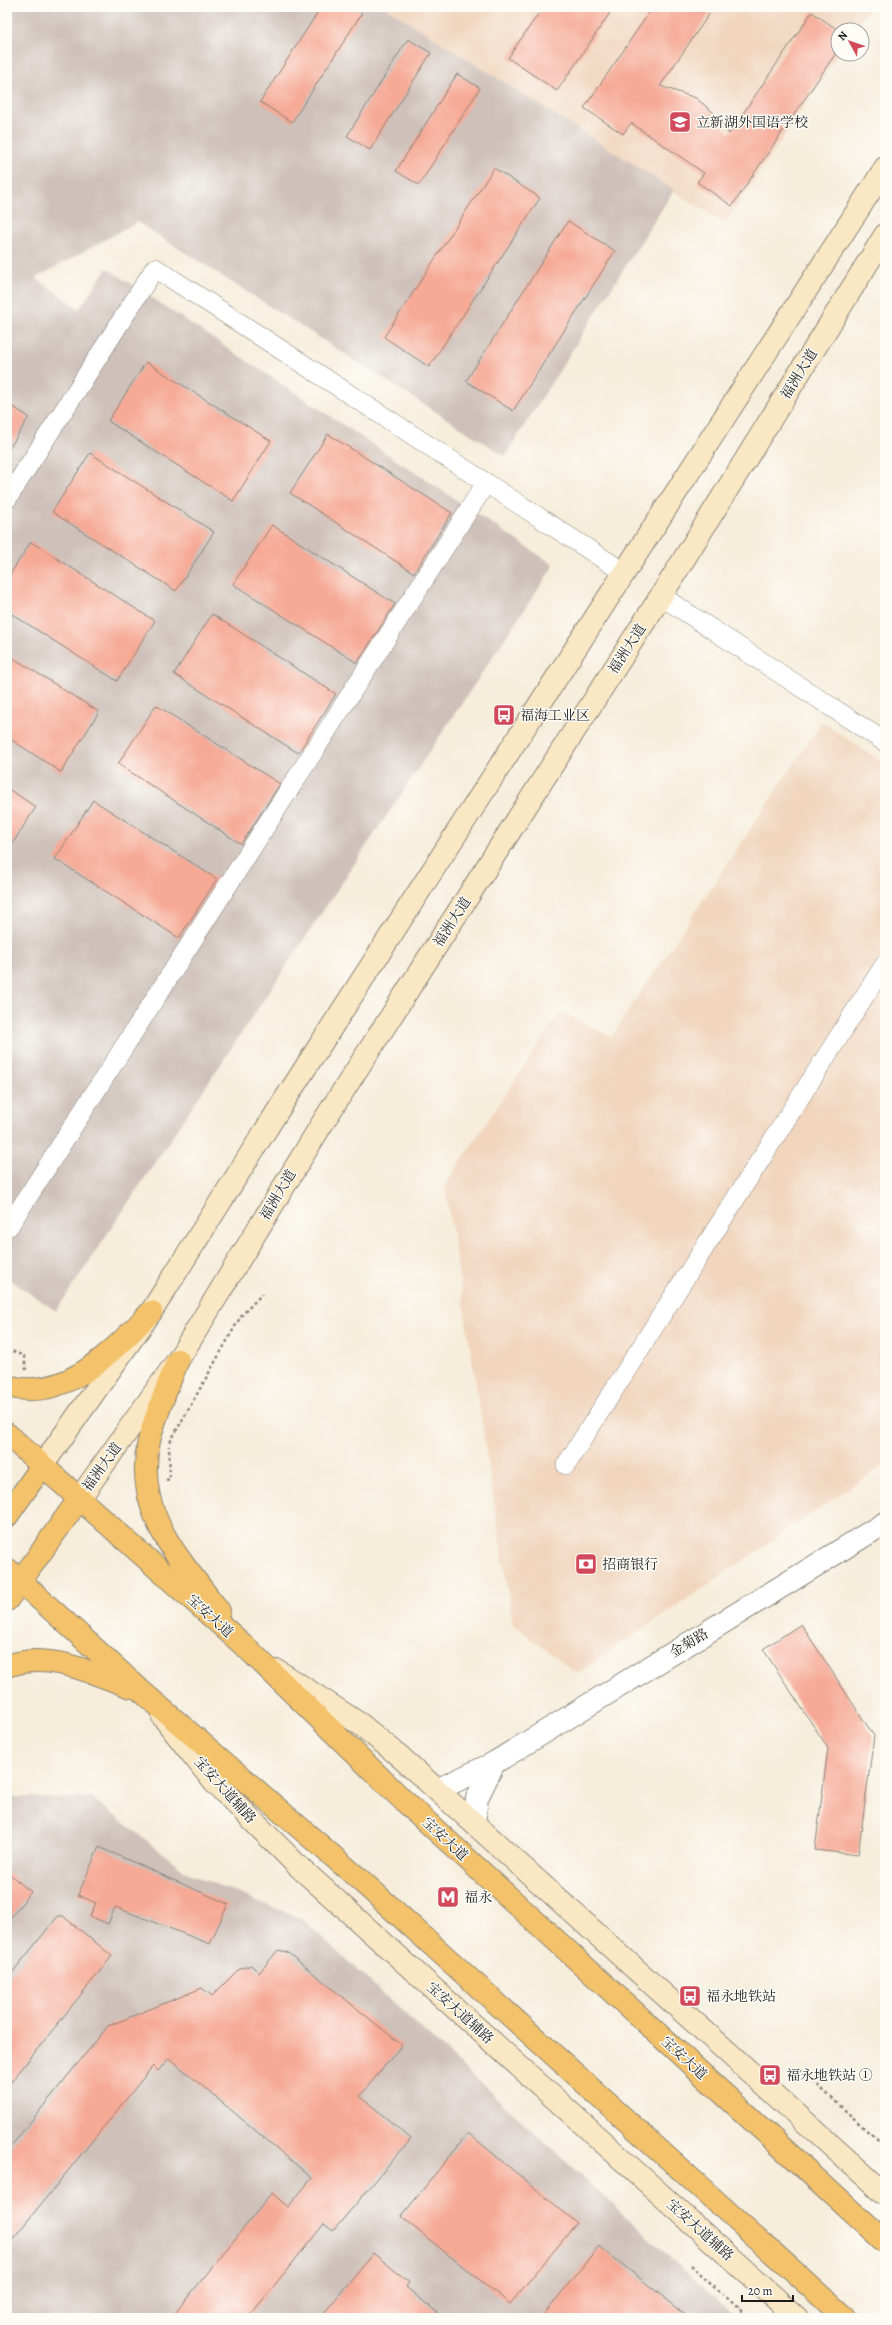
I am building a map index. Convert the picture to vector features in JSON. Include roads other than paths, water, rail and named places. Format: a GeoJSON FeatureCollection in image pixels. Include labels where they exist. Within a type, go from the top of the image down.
{"type":"FeatureCollection","features":[{"type":"Feature","properties":{"kind":"main road"},"geometry":{"type":"LineString","coordinates":[[7,1516],[151,1312],[284,1101],[885,168]]}},
{"type":"Feature","properties":{"kind":"main road","name":"福洲大道"},"geometry":{"type":"LineString","coordinates":[[7,1600],[14,1575],[79,1499],[178,1360],[325,1119],[661,596],[885,235]]}},
{"type":"Feature","properties":{"kind":"main road"},"geometry":{"type":"LineString","coordinates":[[7,1386],[29,1390],[50,1388],[71,1380],[96,1364],[123,1341],[151,1312]]}},
{"type":"Feature","properties":{"kind":"main road"},"geometry":{"type":"LineString","coordinates":[[178,1360],[149,1441],[145,1469],[147,1496],[153,1515],[181,1560],[249,1650],[360,1724],[474,1823],[885,2194]]}},
{"type":"Feature","properties":{"kind":"main road","name":"宝安大道"},"geometry":{"type":"LineString","coordinates":[[7,1434],[249,1650],[409,1806],[885,2242]]}},
{"type":"Feature","properties":{"kind":"main road"},"geometry":{"type":"LineString","coordinates":[[14,1575],[140,1690],[358,1878],[845,2318]]}},
{"type":"Feature","properties":{"kind":"main road"},"geometry":{"type":"LineString","coordinates":[[7,1666],[30,1661],[48,1661],[84,1670],[140,1690]]}},
{"type":"Feature","properties":{"kind":"main road","name":"宝安大道辅路"},"geometry":{"type":"LineString","coordinates":[[140,1690],[214,1782],[296,1864],[797,2318]]}},
{"type":"Feature","properties":{"kind":"street"},"geometry":{"type":"LineString","coordinates":[[7,499],[155,268],[625,573]]}},
{"type":"Feature","properties":{"kind":"street"},"geometry":{"type":"LineString","coordinates":[[9,1226],[486,483]]}},
{"type":"Feature","properties":{"kind":"street"},"geometry":{"type":"LineString","coordinates":[[661,596],[885,742]]}},
{"type":"Feature","properties":{"kind":"street"},"geometry":{"type":"LineString","coordinates":[[566,1465],[885,964]]}},
{"type":"Feature","properties":{"kind":"street","name":"金菊路"},"geometry":{"type":"LineString","coordinates":[[437,1790],[494,1763],[885,1524]]}},
{"type":"Feature","properties":{"kind":"street"},"geometry":{"type":"LineString","coordinates":[[474,1823],[478,1798],[494,1763]]}},
{"type":"Feature","properties":{"kind":"place","name":"立新湖外国语学校"},"geometry":{"type":"Point","coordinates":[680,122]}},
{"type":"Feature","properties":{"kind":"place","name":"福海工业区"},"geometry":{"type":"Point","coordinates":[504,715]}},
{"type":"Feature","properties":{"kind":"place","name":"招商银行"},"geometry":{"type":"Point","coordinates":[586,1564]}},
{"type":"Feature","properties":{"kind":"place","name":"福永"},"geometry":{"type":"Point","coordinates":[448,1897]}},
{"type":"Feature","properties":{"kind":"place","name":"福永地铁站"},"geometry":{"type":"Point","coordinates":[690,1996]}},
{"type":"Feature","properties":{"kind":"place","name":"福永地铁站 ①"},"geometry":{"type":"Point","coordinates":[770,2075]}}]}
